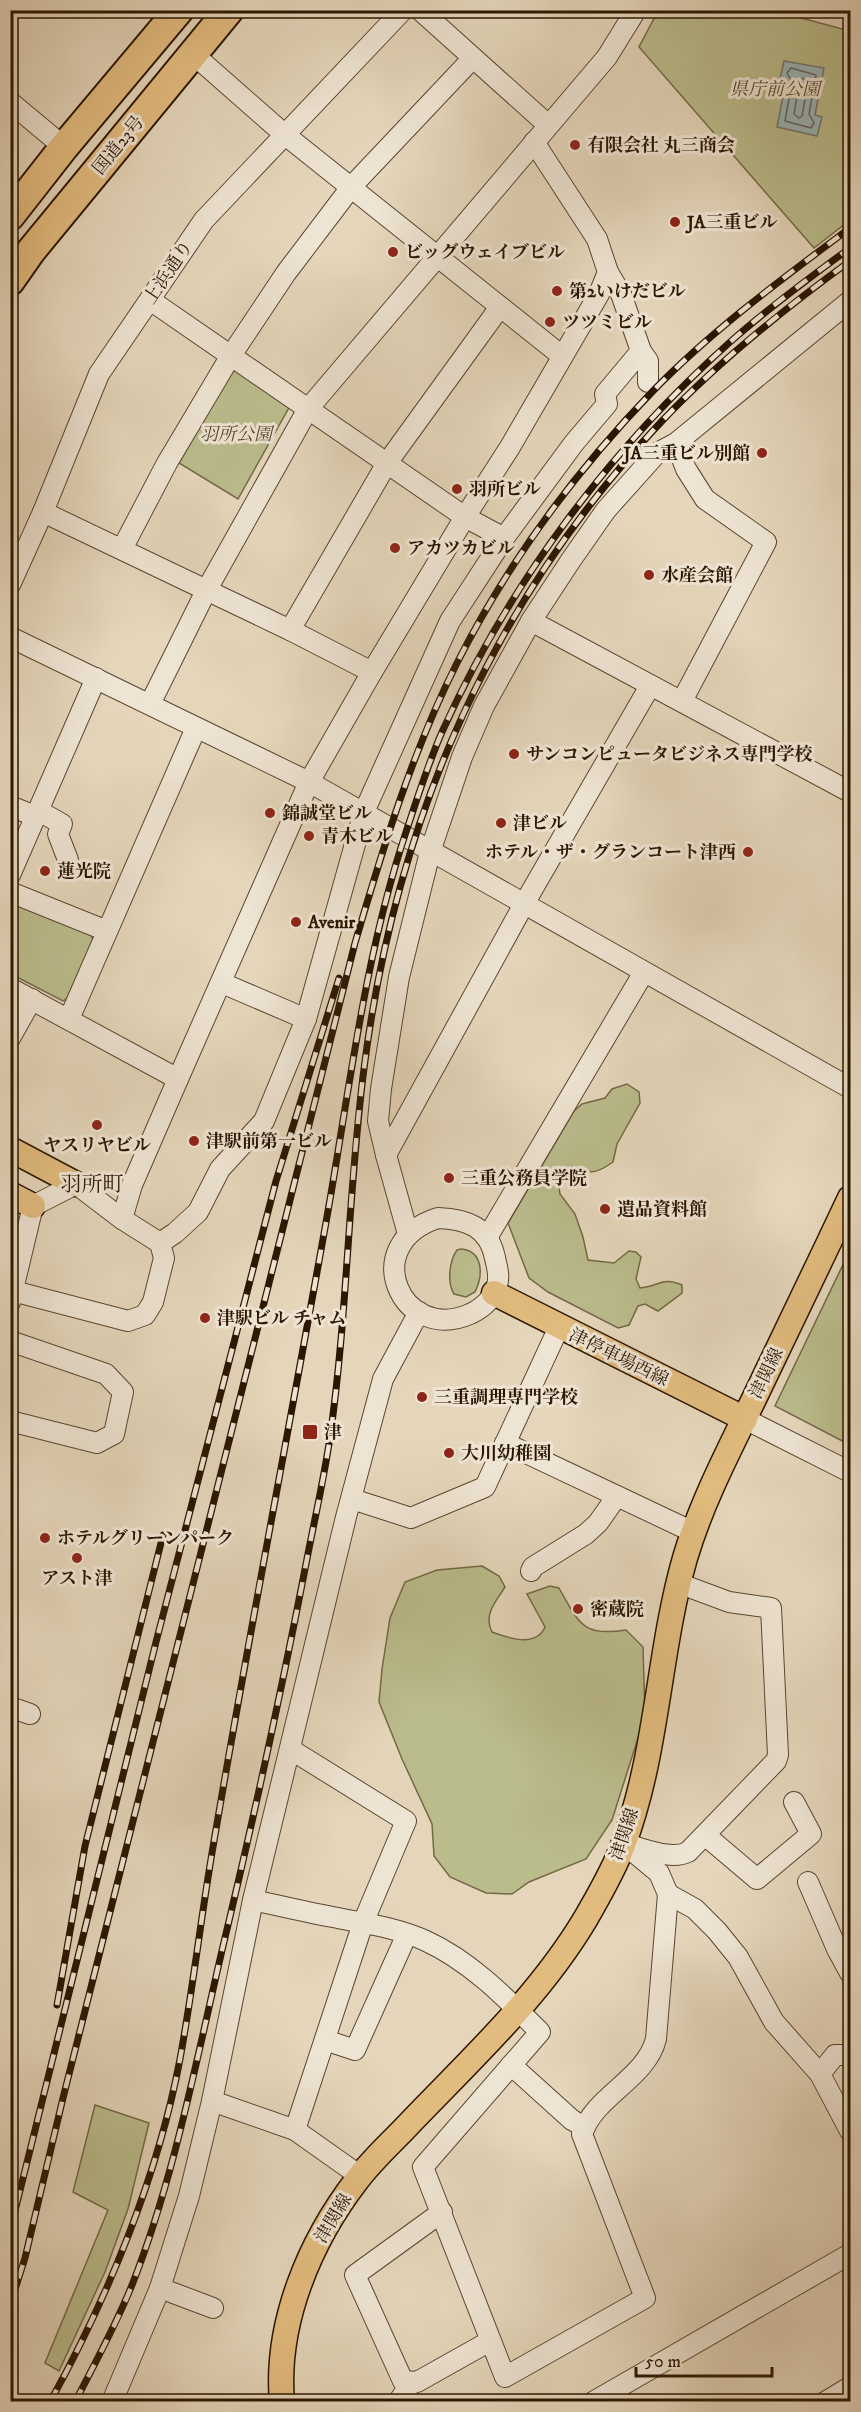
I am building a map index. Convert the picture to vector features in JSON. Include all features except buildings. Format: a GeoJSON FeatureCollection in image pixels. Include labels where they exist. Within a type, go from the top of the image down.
{"type":"FeatureCollection","features":[{"type":"Feature","properties":{"kind":"highway"},"geometry":{"type":"LineString","coordinates":[[10,216],[64,147],[179,10]]}},
{"type":"Feature","properties":{"kind":"highway","name":"国道23号"},"geometry":{"type":"LineString","coordinates":[[10,281],[31,251],[229,10]]}},
{"type":"Feature","properties":{"kind":"main road"},"geometry":{"type":"LineString","coordinates":[[10,1149],[76,1184]]}},
{"type":"Feature","properties":{"kind":"main road"},"geometry":{"type":"LineString","coordinates":[[10,1194],[33,1206]]}},
{"type":"Feature","properties":{"kind":"main road","name":"津関線"},"geometry":{"type":"LineString","coordinates":[[282,2402],[282,2368],[286,2336],[306,2268],[333,2214],[360,2176],[519,2010],[586,1918],[624,1844],[643,1777],[678,1583],[693,1532],[744,1419],[850,1199]]}},
{"type":"Feature","properties":{"kind":"main road","name":"津停車場西線"},"geometry":{"type":"LineString","coordinates":[[494,1293],[744,1419]]}},
{"type":"Feature","properties":{"kind":"street","name":"上浜通り"},"geometry":{"type":"LineString","coordinates":[[10,585],[43,512],[99,374],[177,257],[204,220],[403,10]]}},
{"type":"Feature","properties":{"kind":"street"},"geometry":{"type":"LineString","coordinates":[[420,10],[548,125]]}},
{"type":"Feature","properties":{"kind":"street"},"geometry":{"type":"LineString","coordinates":[[150,704],[206,591],[308,409],[607,57],[636,10]]}},
{"type":"Feature","properties":{"kind":"street"},"geometry":{"type":"LineString","coordinates":[[193,54],[284,134],[352,186],[562,357]]}},
{"type":"Feature","properties":{"kind":"street"},"geometry":{"type":"LineString","coordinates":[[122,549],[167,463],[230,357],[286,273],[352,186],[472,59]]}},
{"type":"Feature","properties":{"kind":"street"},"geometry":{"type":"LineString","coordinates":[[10,102],[64,147]]}},
{"type":"Feature","properties":{"kind":"street"},"geometry":{"type":"LineString","coordinates":[[534,142],[597,239],[608,272],[621,294],[641,351],[648,361],[648,382]]}},
{"type":"Feature","properties":{"kind":"street"},"geometry":{"type":"LineString","coordinates":[[122,1219],[132,1185],[309,782],[465,517],[510,447],[599,294],[608,272]]}},
{"type":"Feature","properties":{"kind":"street"},"geometry":{"type":"LineString","coordinates":[[150,300],[465,517],[504,538]]}},
{"type":"Feature","properties":{"kind":"street"},"geometry":{"type":"LineString","coordinates":[[408,1234],[378,1121],[381,1089],[399,977],[430,852],[462,757],[480,716],[531,621],[606,510],[657,453],[676,443],[850,301]]}},
{"type":"Feature","properties":{"kind":"street"},"geometry":{"type":"LineString","coordinates":[[290,630],[387,463],[500,307]]}},
{"type":"Feature","properties":{"kind":"street"},"geometry":{"type":"LineString","coordinates":[[160,1243],[198,1212],[220,1168],[264,1120],[306,1019],[364,812],[450,621],[504,538],[574,443],[607,404],[605,394],[641,351]]}},
{"type":"Feature","properties":{"kind":"street"},"geometry":{"type":"LineString","coordinates":[[676,443],[686,469],[705,499],[766,542],[682,701]]}},
{"type":"Feature","properties":{"kind":"street"},"geometry":{"type":"LineString","coordinates":[[43,512],[290,630],[372,672]]}},
{"type":"Feature","properties":{"kind":"street"},"geometry":{"type":"LineString","coordinates":[[531,621],[850,792]]}},
{"type":"Feature","properties":{"kind":"street"},"geometry":{"type":"LineString","coordinates":[[10,637],[309,782],[850,1088]]}},
{"type":"Feature","properties":{"kind":"street"},"geometry":{"type":"LineString","coordinates":[[10,875],[40,816],[96,678]]}},
{"type":"Feature","properties":{"kind":"street"},"geometry":{"type":"LineString","coordinates":[[386,1155],[524,904],[650,686]]}},
{"type":"Feature","properties":{"kind":"street"},"geometry":{"type":"LineString","coordinates":[[69,1018],[196,728]]}},
{"type":"Feature","properties":{"kind":"street"},"geometry":{"type":"LineString","coordinates":[[10,806],[62,824],[58,834],[59,857]]}},
{"type":"Feature","properties":{"kind":"street"},"geometry":{"type":"LineString","coordinates":[[10,892],[107,931]]}},
{"type":"Feature","properties":{"kind":"street"},"geometry":{"type":"LineString","coordinates":[[488,1236],[644,972]]}},
{"type":"Feature","properties":{"kind":"street"},"geometry":{"type":"LineString","coordinates":[[222,983],[306,1019]]}},
{"type":"Feature","properties":{"kind":"street"},"geometry":{"type":"LineString","coordinates":[[10,988],[178,1079]]}},
{"type":"Feature","properties":{"kind":"street"},"geometry":{"type":"LineString","coordinates":[[10,1038],[32,999]]}},
{"type":"Feature","properties":{"kind":"street"},"geometry":{"type":"LineString","coordinates":[[76,1184],[122,1219],[160,1243],[164,1258],[153,1302],[145,1315],[128,1321],[12,1297],[33,1206],[76,1184]]}},
{"type":"Feature","properties":{"kind":"street"},"geometry":{"type":"LineString","coordinates":[[438,1218],[456,1218],[488,1236],[499,1279],[487,1303],[459,1319],[443,1320],[412,1308],[401,1296],[395,1280],[394,1263],[398,1248],[408,1234],[421,1223],[438,1218]]}},
{"type":"Feature","properties":{"kind":"street"},"geometry":{"type":"LineString","coordinates":[[112,2402],[159,2288],[189,2196],[212,2101],[253,1900],[383,1379],[419,1312]]}},
{"type":"Feature","properties":{"kind":"street"},"geometry":{"type":"LineString","coordinates":[[352,1499],[411,1518],[485,1487],[559,1327]]}},
{"type":"Feature","properties":{"kind":"street"},"geometry":{"type":"LineString","coordinates":[[10,1341],[106,1374],[123,1392],[114,1434],[97,1443],[10,1421]]}},
{"type":"Feature","properties":{"kind":"street"},"geometry":{"type":"LineString","coordinates":[[744,1419],[850,1472]]}},
{"type":"Feature","properties":{"kind":"street"},"geometry":{"type":"LineString","coordinates":[[505,1443],[693,1532]]}},
{"type":"Feature","properties":{"kind":"street"},"geometry":{"type":"LineString","coordinates":[[531,1571],[533,1567],[586,1534],[617,1496]]}},
{"type":"Feature","properties":{"kind":"street"},"geometry":{"type":"LineString","coordinates":[[624,1844],[660,1854],[682,1855],[705,1835],[776,1761],[778,1755],[771,1608],[729,1602],[678,1583]]}},
{"type":"Feature","properties":{"kind":"street"},"geometry":{"type":"LineString","coordinates":[[10,1707],[30,1714]]}},
{"type":"Feature","properties":{"kind":"street"},"geometry":{"type":"LineString","coordinates":[[290,1749],[406,1821],[363,1923],[295,2130]]}},
{"type":"Feature","properties":{"kind":"street"},"geometry":{"type":"LineString","coordinates":[[705,1835],[757,1879],[811,1834],[794,1802]]}},
{"type":"Feature","properties":{"kind":"street"},"geometry":{"type":"LineString","coordinates":[[253,1900],[407,1934],[449,1953],[499,1992],[540,2032],[423,2167],[504,2376],[645,2298],[582,2134],[587,2120],[648,2058],[653,2049],[659,2015],[668,1894],[659,1873],[624,1844]]}},
{"type":"Feature","properties":{"kind":"street"},"geometry":{"type":"LineString","coordinates":[[808,1882],[850,1973]]}},
{"type":"Feature","properties":{"kind":"street"},"geometry":{"type":"LineString","coordinates":[[668,1894],[695,1909],[738,1957],[774,2022],[820,2074],[850,2131]]}},
{"type":"Feature","properties":{"kind":"street"},"geometry":{"type":"LineString","coordinates":[[325,2040],[355,2050],[407,1934]]}},
{"type":"Feature","properties":{"kind":"street"},"geometry":{"type":"LineString","coordinates":[[820,2074],[835,2055],[850,2055]]}},
{"type":"Feature","properties":{"kind":"street"},"geometry":{"type":"LineString","coordinates":[[511,2066],[572,2120],[585,2127]]}},
{"type":"Feature","properties":{"kind":"street"},"geometry":{"type":"LineString","coordinates":[[212,2101],[295,2130],[360,2176]]}},
{"type":"Feature","properties":{"kind":"street"},"geometry":{"type":"LineString","coordinates":[[442,2212],[355,2275],[403,2381],[417,2382],[490,2341]]}},
{"type":"Feature","properties":{"kind":"street"},"geometry":{"type":"LineString","coordinates":[[593,2402],[850,2254]]}},
{"type":"Feature","properties":{"kind":"street"},"geometry":{"type":"LineString","coordinates":[[159,2288],[213,2308]]}},
{"type":"Feature","properties":{"kind":"street"},"geometry":{"type":"LineString","coordinates":[[398,2402],[412,2382]]}},
{"type":"Feature","properties":{"kind":"street"},"geometry":{"type":"LineString","coordinates":[[825,2402],[850,2387]]}},
{"type":"Feature","properties":{"kind":"green space","name":"県庁前公園"},"geometry":{"type":"Polygon","coordinates":[[[658,11],[775,11],[850,31],[850,220],[814,248],[639,47],[658,11]]]}},
{"type":"Feature","properties":{"kind":"green space","name":"羽所公園"},"geometry":{"type":"Polygon","coordinates":[[[241,370],[291,404],[238,499],[179,463],[232,371],[241,370]]]}},
{"type":"Feature","properties":{"kind":"green space"},"geometry":{"type":"Polygon","coordinates":[[[10,901],[91,931],[93,941],[69,997],[63,1001],[11,974],[10,901]]]}},
{"type":"Feature","properties":{"kind":"green space"},"geometry":{"type":"Polygon","coordinates":[[[627,1084],[639,1092],[640,1103],[617,1144],[613,1162],[594,1172],[568,1168],[559,1187],[560,1194],[575,1214],[588,1260],[614,1263],[629,1251],[636,1252],[641,1257],[636,1279],[640,1288],[665,1282],[682,1285],[682,1293],[658,1311],[645,1304],[638,1306],[629,1325],[618,1328],[548,1292],[529,1278],[508,1223],[574,1111],[582,1104],[605,1098],[612,1089],[627,1084]]]}},
{"type":"Feature","properties":{"kind":"green space"},"geometry":{"type":"Polygon","coordinates":[[[461,1249],[474,1254],[480,1265],[478,1286],[475,1292],[466,1297],[454,1294],[450,1278],[452,1260],[457,1250],[461,1249]]]}},
{"type":"Feature","properties":{"kind":"green space"},"geometry":{"type":"Polygon","coordinates":[[[850,1250],[850,1445],[775,1406],[850,1250]]]}},
{"type":"Feature","properties":{"kind":"green space"},"geometry":{"type":"Polygon","coordinates":[[[482,1566],[499,1576],[505,1587],[490,1614],[492,1632],[521,1640],[541,1633],[545,1627],[527,1594],[550,1586],[559,1588],[577,1619],[584,1625],[600,1631],[626,1630],[643,1647],[645,1716],[612,1820],[586,1859],[529,1882],[512,1894],[486,1893],[450,1877],[434,1856],[432,1824],[379,1702],[390,1618],[405,1582],[437,1570],[482,1566]]]}},
{"type":"Feature","properties":{"kind":"green space"},"geometry":{"type":"Polygon","coordinates":[[[95,2105],[149,2123],[128,2209],[105,2272],[59,2371],[45,2363],[108,2210],[73,2192],[95,2105]]]}},
{"type":"Feature","properties":{"kind":"water"},"geometry":{"type":"Polygon","coordinates":[[[784,61],[824,68],[815,115],[822,117],[817,136],[777,127],[786,81],[780,79],[784,61]]]}},
{"type":"Feature","properties":{"kind":"railway"},"geometry":{"type":"LineString","coordinates":[[10,2305],[25,2258],[63,2098],[355,943],[388,836],[426,731],[457,663],[498,590],[544,520],[596,454],[652,392],[698,348],[748,306],[850,228]]}},
{"type":"Feature","properties":{"kind":"railway"},"geometry":{"type":"LineString","coordinates":[[50,2402],[92,2321],[111,2278],[159,2147],[170,2103],[185,2032],[226,1769],[325,1228],[358,1029],[391,881],[427,769],[442,732],[498,624],[530,572],[565,522],[603,475],[643,429],[729,343],[773,306],[850,248]]}},
{"type":"Feature","properties":{"kind":"railway"},"geometry":{"type":"LineString","coordinates":[[75,2402],[126,2300],[162,2197],[175,2152],[260,1788],[330,1437],[341,1343],[359,1108],[380,971],[401,884],[428,799],[462,717],[502,638],[549,562],[602,490],[662,421],[706,377],[777,317],[850,261]]}},
{"type":"Feature","properties":{"kind":"railway"},"geometry":{"type":"LineString","coordinates":[[10,2231],[156,1642],[276,1181],[339,978]]}},
{"type":"Feature","properties":{"kind":"railway"},"geometry":{"type":"LineString","coordinates":[[57,2005],[85,1846],[163,1535]]}},
{"type":"Feature","properties":{"kind":"place","name":"有限会社 丸三商会"},"geometry":{"type":"Point","coordinates":[575,145]}},
{"type":"Feature","properties":{"kind":"place","name":"JA三重ビル"},"geometry":{"type":"Point","coordinates":[675,222]}},
{"type":"Feature","properties":{"kind":"place","name":"ビッグウェイブビル"},"geometry":{"type":"Point","coordinates":[393,252]}},
{"type":"Feature","properties":{"kind":"place","name":"第2いけだビル"},"geometry":{"type":"Point","coordinates":[557,291]}},
{"type":"Feature","properties":{"kind":"place","name":"ツツミビル"},"geometry":{"type":"Point","coordinates":[550,322]}},
{"type":"Feature","properties":{"kind":"place","name":"JA三重ビル別館"},"geometry":{"type":"Point","coordinates":[762,453]}},
{"type":"Feature","properties":{"kind":"place","name":"羽所ビル"},"geometry":{"type":"Point","coordinates":[457,489]}},
{"type":"Feature","properties":{"kind":"place","name":"アカツカビル"},"geometry":{"type":"Point","coordinates":[395,548]}},
{"type":"Feature","properties":{"kind":"place","name":"水産会館"},"geometry":{"type":"Point","coordinates":[649,575]}},
{"type":"Feature","properties":{"kind":"place","name":"サンコンピュータビジネス専門学校"},"geometry":{"type":"Point","coordinates":[514,754]}},
{"type":"Feature","properties":{"kind":"place","name":"錦誠堂ビル"},"geometry":{"type":"Point","coordinates":[270,813]}},
{"type":"Feature","properties":{"kind":"place","name":"津ビル"},"geometry":{"type":"Point","coordinates":[501,823]}},
{"type":"Feature","properties":{"kind":"place","name":"青木ビル"},"geometry":{"type":"Point","coordinates":[309,836]}},
{"type":"Feature","properties":{"kind":"place","name":"ホテル・ザ・グランコート津西"},"geometry":{"type":"Point","coordinates":[748,852]}},
{"type":"Feature","properties":{"kind":"place","name":"蓮光院"},"geometry":{"type":"Point","coordinates":[45,871]}},
{"type":"Feature","properties":{"kind":"place","name":"Avenir"},"geometry":{"type":"Point","coordinates":[296,922]}},
{"type":"Feature","properties":{"kind":"place","name":"ヤスリヤビル"},"geometry":{"type":"Point","coordinates":[97,1125]}},
{"type":"Feature","properties":{"kind":"place","name":"津駅前第一ビル"},"geometry":{"type":"Point","coordinates":[194,1141]}},
{"type":"Feature","properties":{"kind":"place","name":"三重公務員学院"},"geometry":{"type":"Point","coordinates":[449,1178]}},
{"type":"Feature","properties":{"kind":"place","name":"遺品資料館"},"geometry":{"type":"Point","coordinates":[605,1209]}},
{"type":"Feature","properties":{"kind":"place","name":"津駅ビル チャム"},"geometry":{"type":"Point","coordinates":[205,1318]}},
{"type":"Feature","properties":{"kind":"place","name":"三重調理専門学校"},"geometry":{"type":"Point","coordinates":[422,1397]}},
{"type":"Feature","properties":{"kind":"place","name":"津"},"geometry":{"type":"Point","coordinates":[310,1432]}},
{"type":"Feature","properties":{"kind":"place","name":"大川幼稚園"},"geometry":{"type":"Point","coordinates":[449,1453]}},
{"type":"Feature","properties":{"kind":"place","name":"ホテルグリーンパーク"},"geometry":{"type":"Point","coordinates":[45,1538]}},
{"type":"Feature","properties":{"kind":"place","name":"アスト津"},"geometry":{"type":"Point","coordinates":[77,1558]}},
{"type":"Feature","properties":{"kind":"place","name":"密蔵院"},"geometry":{"type":"Point","coordinates":[578,1609]}},
{"type":"Feature","properties":{"kind":"district","name":"羽所町"},"geometry":{"type":"Point","coordinates":[92,1184]}}]}
